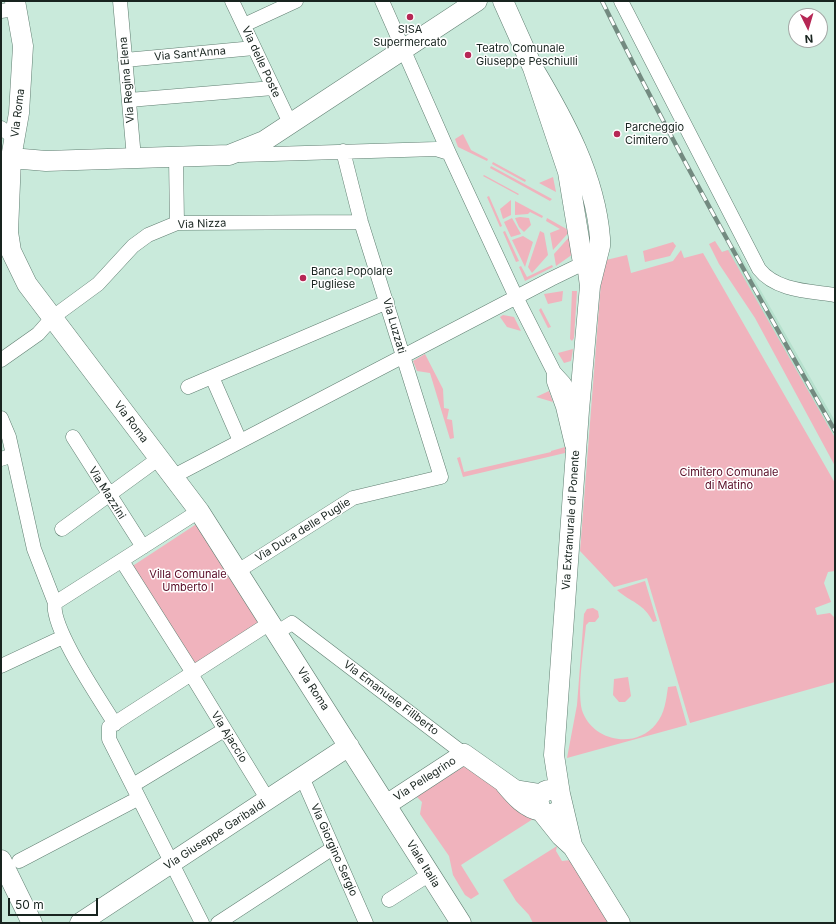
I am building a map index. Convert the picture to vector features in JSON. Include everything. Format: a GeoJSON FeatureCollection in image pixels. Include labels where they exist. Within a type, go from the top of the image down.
{"type":"FeatureCollection","features":[{"type":"Feature","properties":{"kind":"main road"},"geometry":{"type":"LineString","coordinates":[[11,158],[46,160],[176,158],[229,155],[264,141],[286,125],[477,1]]}},
{"type":"Feature","properties":{"kind":"main road","name":"Via Extramurale di Ponente"},"geometry":{"type":"LineString","coordinates":[[503,1],[533,68],[557,107],[587,175],[599,230],[600,246],[589,263],[590,286],[574,417],[575,461],[554,755],[549,799],[561,836],[573,847],[620,923]]}},
{"type":"Feature","properties":{"kind":"main road","name":"Via Roma"},"geometry":{"type":"LineString","coordinates":[[11,7],[23,46],[19,113],[8,133],[11,158],[5,212],[5,234],[27,284],[198,511],[238,571],[386,805]]}},
{"type":"Feature","properties":{"kind":"main road","name":"Via Giuseppe Garibaldi"},"geometry":{"type":"LineString","coordinates":[[80,923],[349,746]]}},
{"type":"Feature","properties":{"kind":"main road","name":"Via Emanuele Filiberto"},"geometry":{"type":"LineString","coordinates":[[464,754],[484,767],[505,784],[520,801],[534,810],[549,799]]}},
{"type":"Feature","properties":{"kind":"main road","name":"Via Pellegrino"},"geometry":{"type":"LineString","coordinates":[[386,805],[464,754]]}},
{"type":"Feature","properties":{"kind":"main road","name":"Viale Italia"},"geometry":{"type":"LineString","coordinates":[[386,805],[461,923]]}},
{"type":"Feature","properties":{"kind":"main road"},"geometry":{"type":"LineString","coordinates":[[10,860],[32,923]]}},
{"type":"Feature","properties":{"kind":"street","name":"Via Regina Elena"},"geometry":{"type":"LineString","coordinates":[[120,1],[134,158]]}},
{"type":"Feature","properties":{"kind":"street","name":"Via delle Poste"},"geometry":{"type":"LineString","coordinates":[[232,1],[273,88],[286,125],[284,140],[291,154]]}},
{"type":"Feature","properties":{"kind":"street"},"geometry":{"type":"LineString","coordinates":[[244,25],[296,1]]}},
{"type":"Feature","properties":{"kind":"street"},"geometry":{"type":"LineString","coordinates":[[382,1],[449,153],[516,297],[554,372],[564,383],[574,417]]}},
{"type":"Feature","properties":{"kind":"street"},"geometry":{"type":"LineString","coordinates":[[621,1],[759,269],[772,282],[784,286],[835,296]]}},
{"type":"Feature","properties":{"kind":"street","name":"Via Sant'Anna"},"geometry":{"type":"LineString","coordinates":[[125,60],[254,48]]}},
{"type":"Feature","properties":{"kind":"street"},"geometry":{"type":"LineString","coordinates":[[129,100],[273,88]]}},
{"type":"Feature","properties":{"kind":"street"},"geometry":{"type":"LineString","coordinates":[[229,155],[436,149],[449,153]]}},
{"type":"Feature","properties":{"kind":"street","name":"Via Luzzati"},"geometry":{"type":"LineString","coordinates":[[343,151],[360,222],[387,302],[402,355],[441,477]]}},
{"type":"Feature","properties":{"kind":"street"},"geometry":{"type":"LineString","coordinates":[[176,158],[177,223]]}},
{"type":"Feature","properties":{"kind":"street","name":"Via Nizza"},"geometry":{"type":"LineString","coordinates":[[1,360],[38,334],[53,317],[98,284],[133,246],[148,236],[177,223],[360,222]]}},
{"type":"Feature","properties":{"kind":"street"},"geometry":{"type":"LineString","coordinates":[[172,477],[402,355],[516,297],[589,263]]}},
{"type":"Feature","properties":{"kind":"street"},"geometry":{"type":"LineString","coordinates":[[188,387],[387,302]]}},
{"type":"Feature","properties":{"kind":"street"},"geometry":{"type":"LineString","coordinates":[[212,377],[240,441]]}},
{"type":"Feature","properties":{"kind":"street"},"geometry":{"type":"LineString","coordinates":[[1,418],[9,437],[7,457],[34,549],[55,603],[54,609],[63,637],[115,724]]}},
{"type":"Feature","properties":{"kind":"street","name":"Via Mazzini"},"geometry":{"type":"LineString","coordinates":[[73,437],[108,495],[143,547]]}},
{"type":"Feature","properties":{"kind":"street"},"geometry":{"type":"LineString","coordinates":[[62,529],[158,458]]}},
{"type":"Feature","properties":{"kind":"street","name":"Via Duca delle Puglie"},"geometry":{"type":"LineString","coordinates":[[238,571],[353,498],[441,477]]}},
{"type":"Feature","properties":{"kind":"street"},"geometry":{"type":"LineString","coordinates":[[55,603],[198,511]]}},
{"type":"Feature","properties":{"kind":"street"},"geometry":{"type":"LineString","coordinates":[[122,561],[193,673]]}},
{"type":"Feature","properties":{"kind":"street","name":"Via Emanuele Filiberto"},"geometry":{"type":"LineString","coordinates":[[273,628],[292,623],[464,754]]}},
{"type":"Feature","properties":{"kind":"street"},"geometry":{"type":"LineString","coordinates":[[202,923],[109,739],[109,728],[193,673],[273,628]]}},
{"type":"Feature","properties":{"kind":"street"},"geometry":{"type":"LineString","coordinates":[[1,666],[63,637]]}},
{"type":"Feature","properties":{"kind":"street","name":"Via Ajaccio"},"geometry":{"type":"LineString","coordinates":[[193,673],[194,680],[268,800]]}},
{"type":"Feature","properties":{"kind":"street"},"geometry":{"type":"LineString","coordinates":[[133,785],[224,730]]}},
{"type":"Feature","properties":{"kind":"street","name":"Via Giorgino Sergio"},"geometry":{"type":"LineString","coordinates":[[302,777],[333,848],[361,921]]}},
{"type":"Feature","properties":{"kind":"street"},"geometry":{"type":"LineString","coordinates":[[10,860],[139,798]]}},
{"type":"Feature","properties":{"kind":"street"},"geometry":{"type":"LineString","coordinates":[[218,923],[333,848]]}},
{"type":"Feature","properties":{"kind":"street"},"geometry":{"type":"LineString","coordinates":[[388,900],[430,874]]}},
{"type":"Feature","properties":{"kind":"shaded area"},"geometry":{"type":"Polygon","coordinates":[[[736,247],[835,421],[835,451],[722,252],[736,247]]]}},
{"type":"Feature","properties":{"kind":"green space"},"geometry":{"type":"Polygon","coordinates":[[[463,134],[471,150],[488,159],[487,161],[458,147],[455,139],[463,134]]]}},
{"type":"Feature","properties":{"kind":"green space"},"geometry":{"type":"Polygon","coordinates":[[[493,162],[526,180],[525,182],[492,164],[493,162]]]}},
{"type":"Feature","properties":{"kind":"green space"},"geometry":{"type":"Polygon","coordinates":[[[491,166],[552,199],[550,201],[490,168],[491,166]]]}},
{"type":"Feature","properties":{"kind":"green space"},"geometry":{"type":"Polygon","coordinates":[[[484,175],[519,194],[518,195],[483,176],[484,175]]]}},
{"type":"Feature","properties":{"kind":"green space"},"geometry":{"type":"Polygon","coordinates":[[[553,177],[556,192],[539,183],[553,177]]]}},
{"type":"Feature","properties":{"kind":"green space"},"geometry":{"type":"Polygon","coordinates":[[[489,196],[502,226],[500,227],[487,197],[489,196]]]}},
{"type":"Feature","properties":{"kind":"green space"},"geometry":{"type":"Polygon","coordinates":[[[511,200],[511,215],[503,219],[500,209],[511,200]]]}},
{"type":"Feature","properties":{"kind":"green space"},"geometry":{"type":"Polygon","coordinates":[[[515,201],[543,216],[542,218],[530,212],[528,214],[515,215],[515,201]]]}},
{"type":"Feature","properties":{"kind":"green space"},"geometry":{"type":"Polygon","coordinates":[[[512,218],[521,234],[511,237],[504,222],[512,218]]]}},
{"type":"Feature","properties":{"kind":"green space"},"geometry":{"type":"Polygon","coordinates":[[[515,218],[529,218],[531,225],[524,232],[519,227],[515,218]]]}},
{"type":"Feature","properties":{"kind":"green space"},"geometry":{"type":"Polygon","coordinates":[[[547,218],[570,231],[553,250],[550,233],[560,229],[546,221],[547,218]]]}},
{"type":"Feature","properties":{"kind":"green space"},"geometry":{"type":"Polygon","coordinates":[[[505,231],[519,261],[516,262],[503,232],[505,231]]]}},
{"type":"Feature","properties":{"kind":"green space"},"geometry":{"type":"Polygon","coordinates":[[[540,231],[544,233],[548,255],[532,273],[528,267],[540,231]]]}},
{"type":"Feature","properties":{"kind":"green space"},"geometry":{"type":"Polygon","coordinates":[[[571,235],[573,254],[556,266],[554,254],[571,235]]]}},
{"type":"Feature","properties":{"kind":"green space"},"geometry":{"type":"Polygon","coordinates":[[[523,236],[533,242],[525,267],[512,240],[523,236]]]}},
{"type":"Feature","properties":{"kind":"green space"},"geometry":{"type":"Polygon","coordinates":[[[715,241],[722,252],[728,250],[835,438],[835,466],[755,318],[719,264],[709,244],[715,241]]]}},
{"type":"Feature","properties":{"kind":"green space"},"geometry":{"type":"Polygon","coordinates":[[[673,242],[676,246],[670,256],[645,262],[643,251],[673,242]]]}},
{"type":"Feature","properties":{"kind":"green space","name":"Cimitero Comunale di Matino"},"geometry":{"type":"Polygon","coordinates":[[[681,250],[684,258],[703,253],[835,483],[835,571],[828,572],[824,583],[831,602],[815,608],[817,615],[830,613],[835,618],[835,682],[690,723],[647,578],[614,587],[580,551],[601,282],[606,260],[627,255],[631,273],[673,261],[681,250]]]}},
{"type":"Feature","properties":{"kind":"green space"},"geometry":{"type":"Polygon","coordinates":[[[552,265],[553,267],[525,281],[519,267],[521,266],[527,277],[552,265]]]}},
{"type":"Feature","properties":{"kind":"green space"},"geometry":{"type":"Polygon","coordinates":[[[563,291],[562,301],[548,304],[544,294],[563,291]]]}},
{"type":"Feature","properties":{"kind":"green space"},"geometry":{"type":"Polygon","coordinates":[[[572,291],[577,291],[574,338],[572,341],[570,339],[572,291]]]}},
{"type":"Feature","properties":{"kind":"green space"},"geometry":{"type":"Polygon","coordinates":[[[541,308],[551,327],[548,328],[539,310],[541,308]]]}},
{"type":"Feature","properties":{"kind":"green space"},"geometry":{"type":"Polygon","coordinates":[[[503,315],[514,317],[521,331],[507,327],[500,317],[503,315]]]}},
{"type":"Feature","properties":{"kind":"green space"},"geometry":{"type":"Polygon","coordinates":[[[573,349],[571,361],[564,363],[558,353],[573,349]]]}},
{"type":"Feature","properties":{"kind":"green space"},"geometry":{"type":"Polygon","coordinates":[[[425,354],[443,389],[444,408],[449,409],[447,419],[452,420],[454,438],[450,439],[430,373],[417,371],[413,361],[425,354]]]}},
{"type":"Feature","properties":{"kind":"green space"},"geometry":{"type":"Polygon","coordinates":[[[549,391],[553,402],[536,397],[549,391]]]}},
{"type":"Feature","properties":{"kind":"green space"},"geometry":{"type":"Polygon","coordinates":[[[565,447],[565,453],[463,477],[457,458],[460,457],[464,472],[551,452],[565,447]]]}},
{"type":"Feature","properties":{"kind":"green space","name":"Villa Comunale Umberto I"},"geometry":{"type":"Polygon","coordinates":[[[198,523],[261,622],[197,665],[131,567],[198,523]]]}},
{"type":"Feature","properties":{"kind":"green space"},"geometry":{"type":"Polygon","coordinates":[[[645,581],[657,621],[653,622],[641,607],[617,590],[645,581]]]}},
{"type":"Feature","properties":{"kind":"green space"},"geometry":{"type":"Polygon","coordinates":[[[593,608],[598,611],[599,617],[595,622],[589,622],[586,625],[580,683],[581,705],[583,713],[589,723],[606,736],[616,739],[638,737],[648,732],[659,720],[666,702],[668,687],[676,686],[687,725],[567,758],[577,705],[584,614],[587,609],[593,608]]]}},
{"type":"Feature","properties":{"kind":"green space"},"geometry":{"type":"Polygon","coordinates":[[[628,677],[631,696],[625,702],[619,702],[613,695],[614,679],[628,677]]]}},
{"type":"Feature","properties":{"kind":"green space"},"geometry":{"type":"Polygon","coordinates":[[[469,766],[533,819],[461,865],[479,894],[471,899],[465,895],[453,875],[449,856],[420,814],[422,802],[416,796],[463,767],[469,766]]]}},
{"type":"Feature","properties":{"kind":"green space"},"geometry":{"type":"Polygon","coordinates":[[[557,846],[556,851],[562,861],[571,860],[613,923],[533,923],[529,915],[516,901],[503,880],[557,846]]]}},
{"type":"Feature","properties":{"kind":"railway"},"geometry":{"type":"LineString","coordinates":[[602,1],[686,164],[835,431]]}},
{"type":"Feature","properties":{"kind":"place","name":"SISA Supermercato"},"geometry":{"type":"Point","coordinates":[410,17]}},
{"type":"Feature","properties":{"kind":"place","name":"Teatro Comunale Giuseppe Peschiulli"},"geometry":{"type":"Point","coordinates":[468,55]}},
{"type":"Feature","properties":{"kind":"place","name":"Parcheggio Cimitero"},"geometry":{"type":"Point","coordinates":[617,134]}},
{"type":"Feature","properties":{"kind":"place","name":"Banca Popolare Pugliese"},"geometry":{"type":"Point","coordinates":[303,278]}}]}
